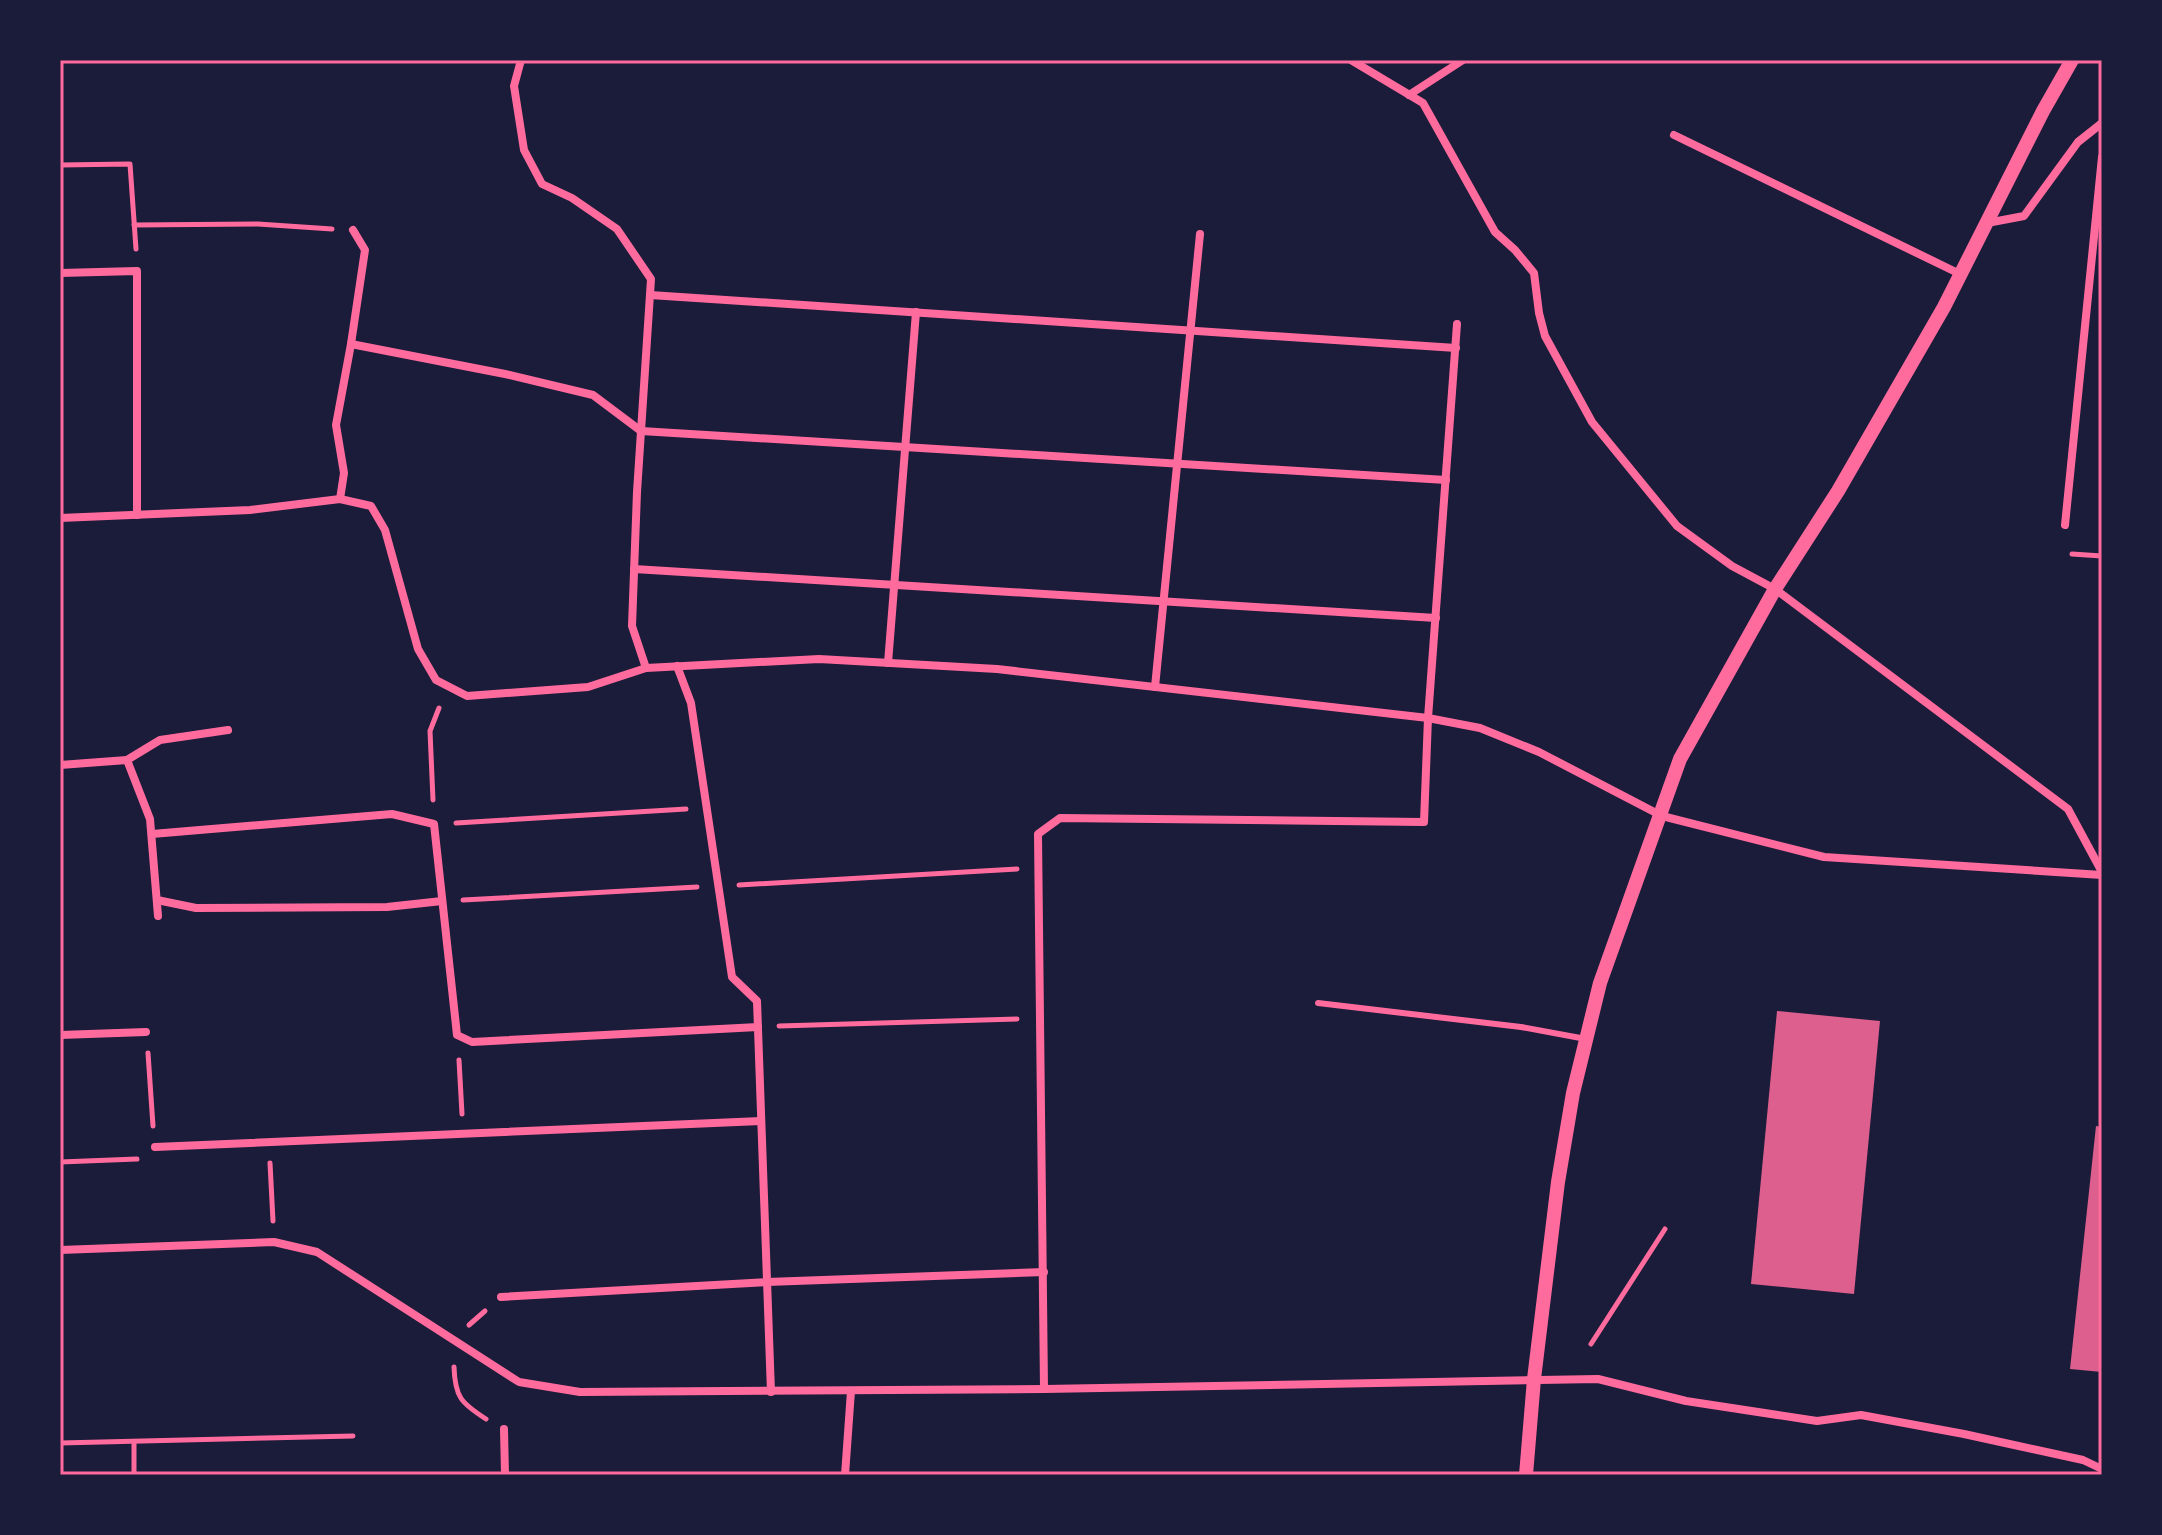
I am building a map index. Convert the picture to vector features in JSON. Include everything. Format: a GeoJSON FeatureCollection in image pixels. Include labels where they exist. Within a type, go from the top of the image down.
{"type":"FeatureCollection","features":[{"type":"Feature","properties":{"kind":"street"},"geometry":{"type":"LineString","coordinates":[[521,60],[514,86],[524,150],[542,184],[572,198],[617,229],[651,279],[632,626],[646,668]]}},
{"type":"Feature","properties":{"kind":"street"},"geometry":{"type":"LineString","coordinates":[[1351,60],[1423,103],[1495,232],[1534,273],[1545,336],[1592,422],[1677,526],[1732,566],[1775,589],[2068,809],[2102,874]]}},
{"type":"Feature","properties":{"kind":"street"},"geometry":{"type":"LineString","coordinates":[[1409,95],[1463,60]]}},
{"type":"Feature","properties":{"kind":"street"},"geometry":{"type":"LineString","coordinates":[[1526,1475],[1534,1379],[1558,1182],[1573,1093],[1600,983],[1680,759],[1775,589],[1838,491],[1944,307],[2072,60]]}},
{"type":"Feature","properties":{"kind":"street"},"geometry":{"type":"LineString","coordinates":[[1987,223],[2024,216],[2078,142],[2102,123]]}},
{"type":"Feature","properties":{"kind":"street"},"geometry":{"type":"LineString","coordinates":[[1674,135],[1960,274]]}},
{"type":"Feature","properties":{"kind":"street"},"geometry":{"type":"LineString","coordinates":[[2065,525],[2102,157]]}},
{"type":"Feature","properties":{"kind":"street"},"geometry":{"type":"LineString","coordinates":[[340,499],[344,473],[336,425],[365,250],[353,230]]}},
{"type":"Feature","properties":{"kind":"street"},"geometry":{"type":"LineString","coordinates":[[1155,687],[1200,234]]}},
{"type":"Feature","properties":{"kind":"street"},"geometry":{"type":"LineString","coordinates":[[60,273],[137,271],[137,515]]}},
{"type":"Feature","properties":{"kind":"street"},"geometry":{"type":"LineString","coordinates":[[650,295],[1456,348]]}},
{"type":"Feature","properties":{"kind":"street"},"geometry":{"type":"LineString","coordinates":[[888,663],[916,312]]}},
{"type":"Feature","properties":{"kind":"street"},"geometry":{"type":"LineString","coordinates":[[1044,1389],[1038,834],[1060,818],[1424,822],[1428,718],[1457,324]]}},
{"type":"Feature","properties":{"kind":"street"},"geometry":{"type":"LineString","coordinates":[[351,344],[505,374],[593,395],[641,431],[1446,480]]}},
{"type":"Feature","properties":{"kind":"street"},"geometry":{"type":"LineString","coordinates":[[60,518],[250,510],[340,499],[371,506],[385,530],[418,649],[436,680],[467,696],[588,687],[646,668],[677,666],[819,659],[997,669],[1428,718],[1480,728],[1539,752],[1662,816],[1824,857],[2102,874]]}},
{"type":"Feature","properties":{"kind":"street"},"geometry":{"type":"LineString","coordinates":[[634,569],[1436,618]]}},
{"type":"Feature","properties":{"kind":"street"},"geometry":{"type":"LineString","coordinates":[[677,666],[691,703],[732,977],[757,1001],[771,1392]]}},
{"type":"Feature","properties":{"kind":"street"},"geometry":{"type":"LineString","coordinates":[[60,765],[127,760],[160,740],[228,730]]}},
{"type":"Feature","properties":{"kind":"street"},"geometry":{"type":"LineString","coordinates":[[127,760],[150,819],[158,916]]}},
{"type":"Feature","properties":{"kind":"street"},"geometry":{"type":"LineString","coordinates":[[152,834],[392,814],[434,824],[457,1035],[472,1042],[758,1027]]}},
{"type":"Feature","properties":{"kind":"street"},"geometry":{"type":"LineString","coordinates":[[157,900],[196,908],[387,907],[442,901]]}},
{"type":"Feature","properties":{"kind":"street"},"geometry":{"type":"LineString","coordinates":[[60,1035],[146,1032]]}},
{"type":"Feature","properties":{"kind":"street"},"geometry":{"type":"LineString","coordinates":[[155,1147],[761,1121]]}},
{"type":"Feature","properties":{"kind":"street"},"geometry":{"type":"LineString","coordinates":[[60,1250],[274,1242],[317,1252],[519,1382],[580,1392],[1044,1389],[1598,1379],[1686,1401],[1817,1421],[1861,1415],[2083,1460],[2102,1469]]}},
{"type":"Feature","properties":{"kind":"street"},"geometry":{"type":"LineString","coordinates":[[501,1297],[767,1282],[1044,1272]]}},
{"type":"Feature","properties":{"kind":"street"},"geometry":{"type":"LineString","coordinates":[[845,1475],[851,1391]]}},
{"type":"Feature","properties":{"kind":"street"},"geometry":{"type":"LineString","coordinates":[[504,1429],[505,1475]]}},
{"type":"Feature","properties":{"kind":"lane"},"geometry":{"type":"LineString","coordinates":[[1318,1003],[1521,1027],[1586,1039]]}},
{"type":"Feature","properties":{"kind":"path"},"geometry":{"type":"LineString","coordinates":[[60,165],[130,164],[137,271]]}},
{"type":"Feature","properties":{"kind":"path"},"geometry":{"type":"LineString","coordinates":[[134,225],[258,224],[353,230]]}},
{"type":"Feature","properties":{"kind":"path"},"geometry":{"type":"LineString","coordinates":[[2072,554],[2102,556]]}},
{"type":"Feature","properties":{"kind":"path"},"geometry":{"type":"LineString","coordinates":[[448,686],[430,731],[434,824],[706,808]]}},
{"type":"Feature","properties":{"kind":"path"},"geometry":{"type":"LineString","coordinates":[[442,901],[1039,868]]}},
{"type":"Feature","properties":{"kind":"path"},"geometry":{"type":"LineString","coordinates":[[758,1027],[1041,1018]]}},
{"type":"Feature","properties":{"kind":"path"},"geometry":{"type":"LineString","coordinates":[[60,1162],[155,1158],[146,1032]]}},
{"type":"Feature","properties":{"kind":"path"},"geometry":{"type":"LineString","coordinates":[[457,1035],[463,1133]]}},
{"type":"Feature","properties":{"kind":"path"},"geometry":{"type":"LineString","coordinates":[[268,1142],[274,1242]]}},
{"type":"Feature","properties":{"kind":"path"},"geometry":{"type":"LineString","coordinates":[[1591,1344],[1665,1229]]}},
{"type":"Feature","properties":{"kind":"path"},"geometry":{"type":"LineString","coordinates":[[501,1297],[452,1339],[455,1390],[467,1407],[504,1429]]}},
{"type":"Feature","properties":{"kind":"path"},"geometry":{"type":"LineString","coordinates":[[60,1443],[353,1436]]}},
{"type":"Feature","properties":{"kind":"path"},"geometry":{"type":"LineString","coordinates":[[134,1443],[134,1475]]}},
{"type":"Feature","properties":{"kind":"building"},"geometry":{"type":"Polygon","coordinates":[[[1777,1011],[1880,1021],[1854,1294],[1751,1284],[1777,1011]]]}},
{"type":"Feature","properties":{"kind":"building"},"geometry":{"type":"Polygon","coordinates":[[[2096,1126],[2102,1127],[2102,1372],[2070,1369],[2096,1126]]]}}]}
